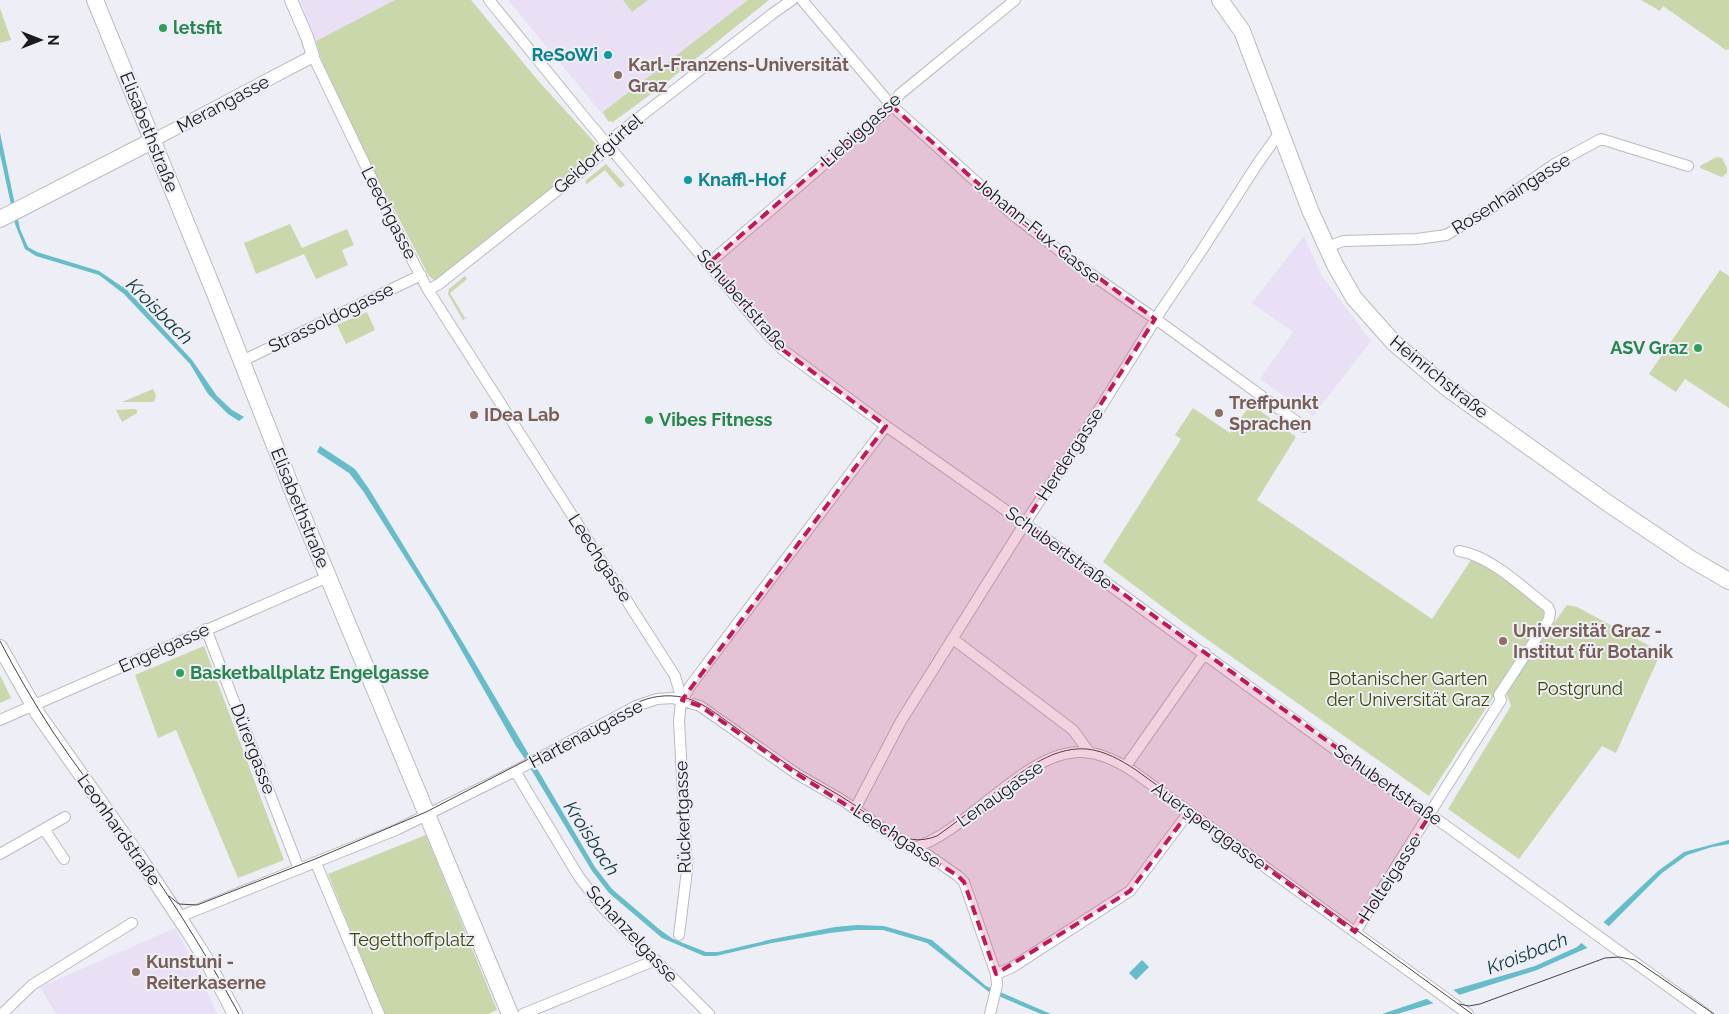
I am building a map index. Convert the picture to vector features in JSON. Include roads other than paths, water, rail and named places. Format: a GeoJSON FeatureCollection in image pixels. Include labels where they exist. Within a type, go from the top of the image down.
{"type":"FeatureCollection","features":[{"type":"Feature","properties":{"kind":"main road","name":"Elisabethstraße"},"geometry":{"type":"LineString","coordinates":[[95,0],[328,577],[510,1014]]}},
{"type":"Feature","properties":{"kind":"main road","name":"Heinrichstraße"},"geometry":{"type":"LineString","coordinates":[[1220,0],[1242,31],[1310,210],[1354,298],[1394,343],[1454,393],[1691,559],[1729,581]]}},
{"type":"Feature","properties":{"kind":"main road","name":"Merangasse"},"geometry":{"type":"LineString","coordinates":[[10,214],[152,141]]}},
{"type":"Feature","properties":{"kind":"main road","name":"Leonhardstraße"},"geometry":{"type":"LineString","coordinates":[[0,647],[33,706],[179,917],[207,961],[236,1014]]}},
{"type":"Feature","properties":{"kind":"street","name":"Leechgasse"},"geometry":{"type":"LineString","coordinates":[[291,0],[313,56],[395,227],[428,290],[675,676],[682,700],[700,706],[797,774],[856,809],[895,837],[934,859],[964,882],[996,980]]}},
{"type":"Feature","properties":{"kind":"street","name":"Schubertstraße"},"geometry":{"type":"LineString","coordinates":[[489,0],[585,118],[770,336],[784,350],[886,426],[1205,653],[1366,772],[1430,815],[1706,1014]]}},
{"type":"Feature","properties":{"kind":"street","name":"Geidorfgürtel"},"geometry":{"type":"LineString","coordinates":[[428,290],[439,284],[583,170],[601,154],[618,134],[792,0]]}},
{"type":"Feature","properties":{"kind":"street","name":"Johann-Fux-Gasse"},"geometry":{"type":"LineString","coordinates":[[802,0],[892,105],[1013,215],[1078,265],[1304,427]]}},
{"type":"Feature","properties":{"kind":"street","name":"Liebiggasse"},"geometry":{"type":"LineString","coordinates":[[709,263],[884,113],[900,94],[1016,0]]}},
{"type":"Feature","properties":{"kind":"street","name":"Merangasse"},"geometry":{"type":"LineString","coordinates":[[152,141],[313,56]]}},
{"type":"Feature","properties":{"kind":"street","name":"Herdergasse"},"geometry":{"type":"LineString","coordinates":[[856,809],[897,726],[1155,319],[1280,132]]}},
{"type":"Feature","properties":{"kind":"street","name":"Rosenhaingasse"},"geometry":{"type":"LineString","coordinates":[[1327,246],[1344,242],[1417,239],[1446,235],[1488,211],[1553,165],[1601,139],[1688,166]]}},
{"type":"Feature","properties":{"kind":"street","name":"Strassoldogasse"},"geometry":{"type":"LineString","coordinates":[[242,361],[421,275]]}},
{"type":"Feature","properties":{"kind":"street"},"geometry":{"type":"LineString","coordinates":[[682,700],[691,685],[886,426]]}},
{"type":"Feature","properties":{"kind":"street","name":"Holteigasse"},"geometry":{"type":"LineString","coordinates":[[1355,932],[1502,700],[1499,695],[1549,619],[1550,612],[1548,607],[1491,564],[1470,553],[1459,551]]}},
{"type":"Feature","properties":{"kind":"street","name":"Engelgasse"},"geometry":{"type":"LineString","coordinates":[[0,720],[328,577]]}},
{"type":"Feature","properties":{"kind":"street","name":"Dürergasse"},"geometry":{"type":"LineString","coordinates":[[206,629],[299,869]]}},
{"type":"Feature","properties":{"kind":"street"},"geometry":{"type":"LineString","coordinates":[[952,639],[1073,730],[1089,752]]}},
{"type":"Feature","properties":{"kind":"street"},"geometry":{"type":"LineString","coordinates":[[1126,766],[1205,653]]}},
{"type":"Feature","properties":{"kind":"street","name":"Hartenaugasse"},"geometry":{"type":"LineString","coordinates":[[179,917],[428,816],[645,702],[657,699],[682,700]]}},
{"type":"Feature","properties":{"kind":"street","name":"Rückertgasse"},"geometry":{"type":"LineString","coordinates":[[679,935],[687,870],[679,721],[682,700]]}},
{"type":"Feature","properties":{"kind":"street","name":"Auersperggasse"},"geometry":{"type":"LineString","coordinates":[[1089,752],[1107,757],[1126,766],[1468,1014]]}},
{"type":"Feature","properties":{"kind":"street","name":"Lenaugasse"},"geometry":{"type":"LineString","coordinates":[[914,848],[936,839],[1040,764],[1064,754],[1089,752]]}},
{"type":"Feature","properties":{"kind":"street","name":"Schanzelgasse"},"geometry":{"type":"LineString","coordinates":[[520,768],[579,877],[604,909],[709,1014]]}},
{"type":"Feature","properties":{"kind":"street"},"geometry":{"type":"LineString","coordinates":[[990,1014],[996,980],[1011,968],[1130,891],[1189,812]]}},
{"type":"Feature","properties":{"kind":"street"},"geometry":{"type":"LineString","coordinates":[[0,854],[65,817]]}},
{"type":"Feature","properties":{"kind":"street"},"geometry":{"type":"LineString","coordinates":[[44,830],[64,859]]}},
{"type":"Feature","properties":{"kind":"street"},"geometry":{"type":"LineString","coordinates":[[316,863],[379,1014]]}},
{"type":"Feature","properties":{"kind":"street"},"geometry":{"type":"LineString","coordinates":[[2,1014],[32,985],[132,923]]}},
{"type":"Feature","properties":{"kind":"street"},"geometry":{"type":"LineString","coordinates":[[523,1014],[656,960]]}},
{"type":"Feature","properties":{"kind":"water","name":"Kroisbach"},"geometry":{"type":"Polygon","coordinates":[[[0,133],[20,229],[28,247],[37,252],[99,271],[127,290],[192,360],[217,396],[232,410],[244,417],[239,421],[228,414],[208,394],[190,364],[124,294],[99,275],[36,256],[25,249],[15,224],[0,154],[0,133]]]}},
{"type":"Feature","properties":{"kind":"water","name":"Kroisbach"},"geometry":{"type":"Polygon","coordinates":[[[320,446],[355,469],[369,489],[465,646],[595,867],[612,889],[659,929],[673,939],[706,952],[718,952],[835,927],[857,925],[884,926],[932,940],[986,986],[1051,1014],[1041,1014],[989,992],[927,943],[883,930],[856,930],[830,933],[772,943],[716,956],[704,956],[662,938],[609,893],[592,871],[516,746],[439,611],[363,491],[349,473],[317,452],[320,446]]]}},
{"type":"Feature","properties":{"kind":"water","name":"Kroisbach"},"geometry":{"type":"Polygon","coordinates":[[[1729,840],[1729,844],[1687,855],[1662,873],[1587,948],[1537,970],[1397,1014],[1382,1014],[1453,990],[1535,966],[1577,947],[1658,871],[1684,852],[1729,840]]]}},
{"type":"Feature","properties":{"kind":"water"},"geometry":{"type":"Polygon","coordinates":[[[1142,960],[1149,967],[1136,980],[1129,973],[1142,960]]]}},
{"type":"Feature","properties":{"kind":"tram line"},"geometry":{"type":"LineString","coordinates":[[0,641],[46,721],[167,894],[197,941],[239,1014]]}},
{"type":"Feature","properties":{"kind":"tram line"},"geometry":{"type":"LineString","coordinates":[[169,896],[179,904],[197,905],[315,859],[426,812],[641,701],[659,696],[677,696],[695,701],[706,707],[794,769],[846,799],[882,826],[902,837],[912,839],[937,836],[1022,772],[1047,757],[1073,749],[1087,749],[1119,759],[1472,1014]]}},
{"type":"Feature","properties":{"kind":"tram line"},"geometry":{"type":"LineString","coordinates":[[1459,1004],[1469,1006],[1480,1004],[1605,958],[1619,957],[1635,960],[1714,1014]]}},
{"type":"Feature","properties":{"kind":"place","name":"letsfit"},"geometry":{"type":"Point","coordinates":[163,28]}},
{"type":"Feature","properties":{"kind":"place","name":"ReSoWi"},"geometry":{"type":"Point","coordinates":[608,55]}},
{"type":"Feature","properties":{"kind":"place","name":"Karl-Franzens-Universität Graz"},"geometry":{"type":"Point","coordinates":[618,75]}},
{"type":"Feature","properties":{"kind":"place","name":"Knaffl-Hof"},"geometry":{"type":"Point","coordinates":[688,180]}},
{"type":"Feature","properties":{"kind":"place","name":"ASV Graz"},"geometry":{"type":"Point","coordinates":[1698,348]}},
{"type":"Feature","properties":{"kind":"place","name":"Treffpunkt Sprachen"},"geometry":{"type":"Point","coordinates":[1219,413]}},
{"type":"Feature","properties":{"kind":"place","name":"IDea Lab"},"geometry":{"type":"Point","coordinates":[474,415]}},
{"type":"Feature","properties":{"kind":"place","name":"Vibes Fitness"},"geometry":{"type":"Point","coordinates":[649,420]}},
{"type":"Feature","properties":{"kind":"place","name":"Universität Graz - Institut für Botanik"},"geometry":{"type":"Point","coordinates":[1503,641]}},
{"type":"Feature","properties":{"kind":"place","name":"Basketballplatz Engelgasse"},"geometry":{"type":"Point","coordinates":[180,673]}},
{"type":"Feature","properties":{"kind":"place","name":"Kunstuni - Reiterkaserne"},"geometry":{"type":"Point","coordinates":[136,972]}},
{"type":"Feature","properties":{"kind":"park label","name":"Postgrund"},"geometry":{"type":"Point","coordinates":[1580,689]}},
{"type":"Feature","properties":{"kind":"park label","name":"Botanischer Garten der Universität Graz"},"geometry":{"type":"Point","coordinates":[1408,690]}},
{"type":"Feature","properties":{"kind":"park label","name":"Tegetthoffplatz"},"geometry":{"type":"Point","coordinates":[412,940]}}]}
